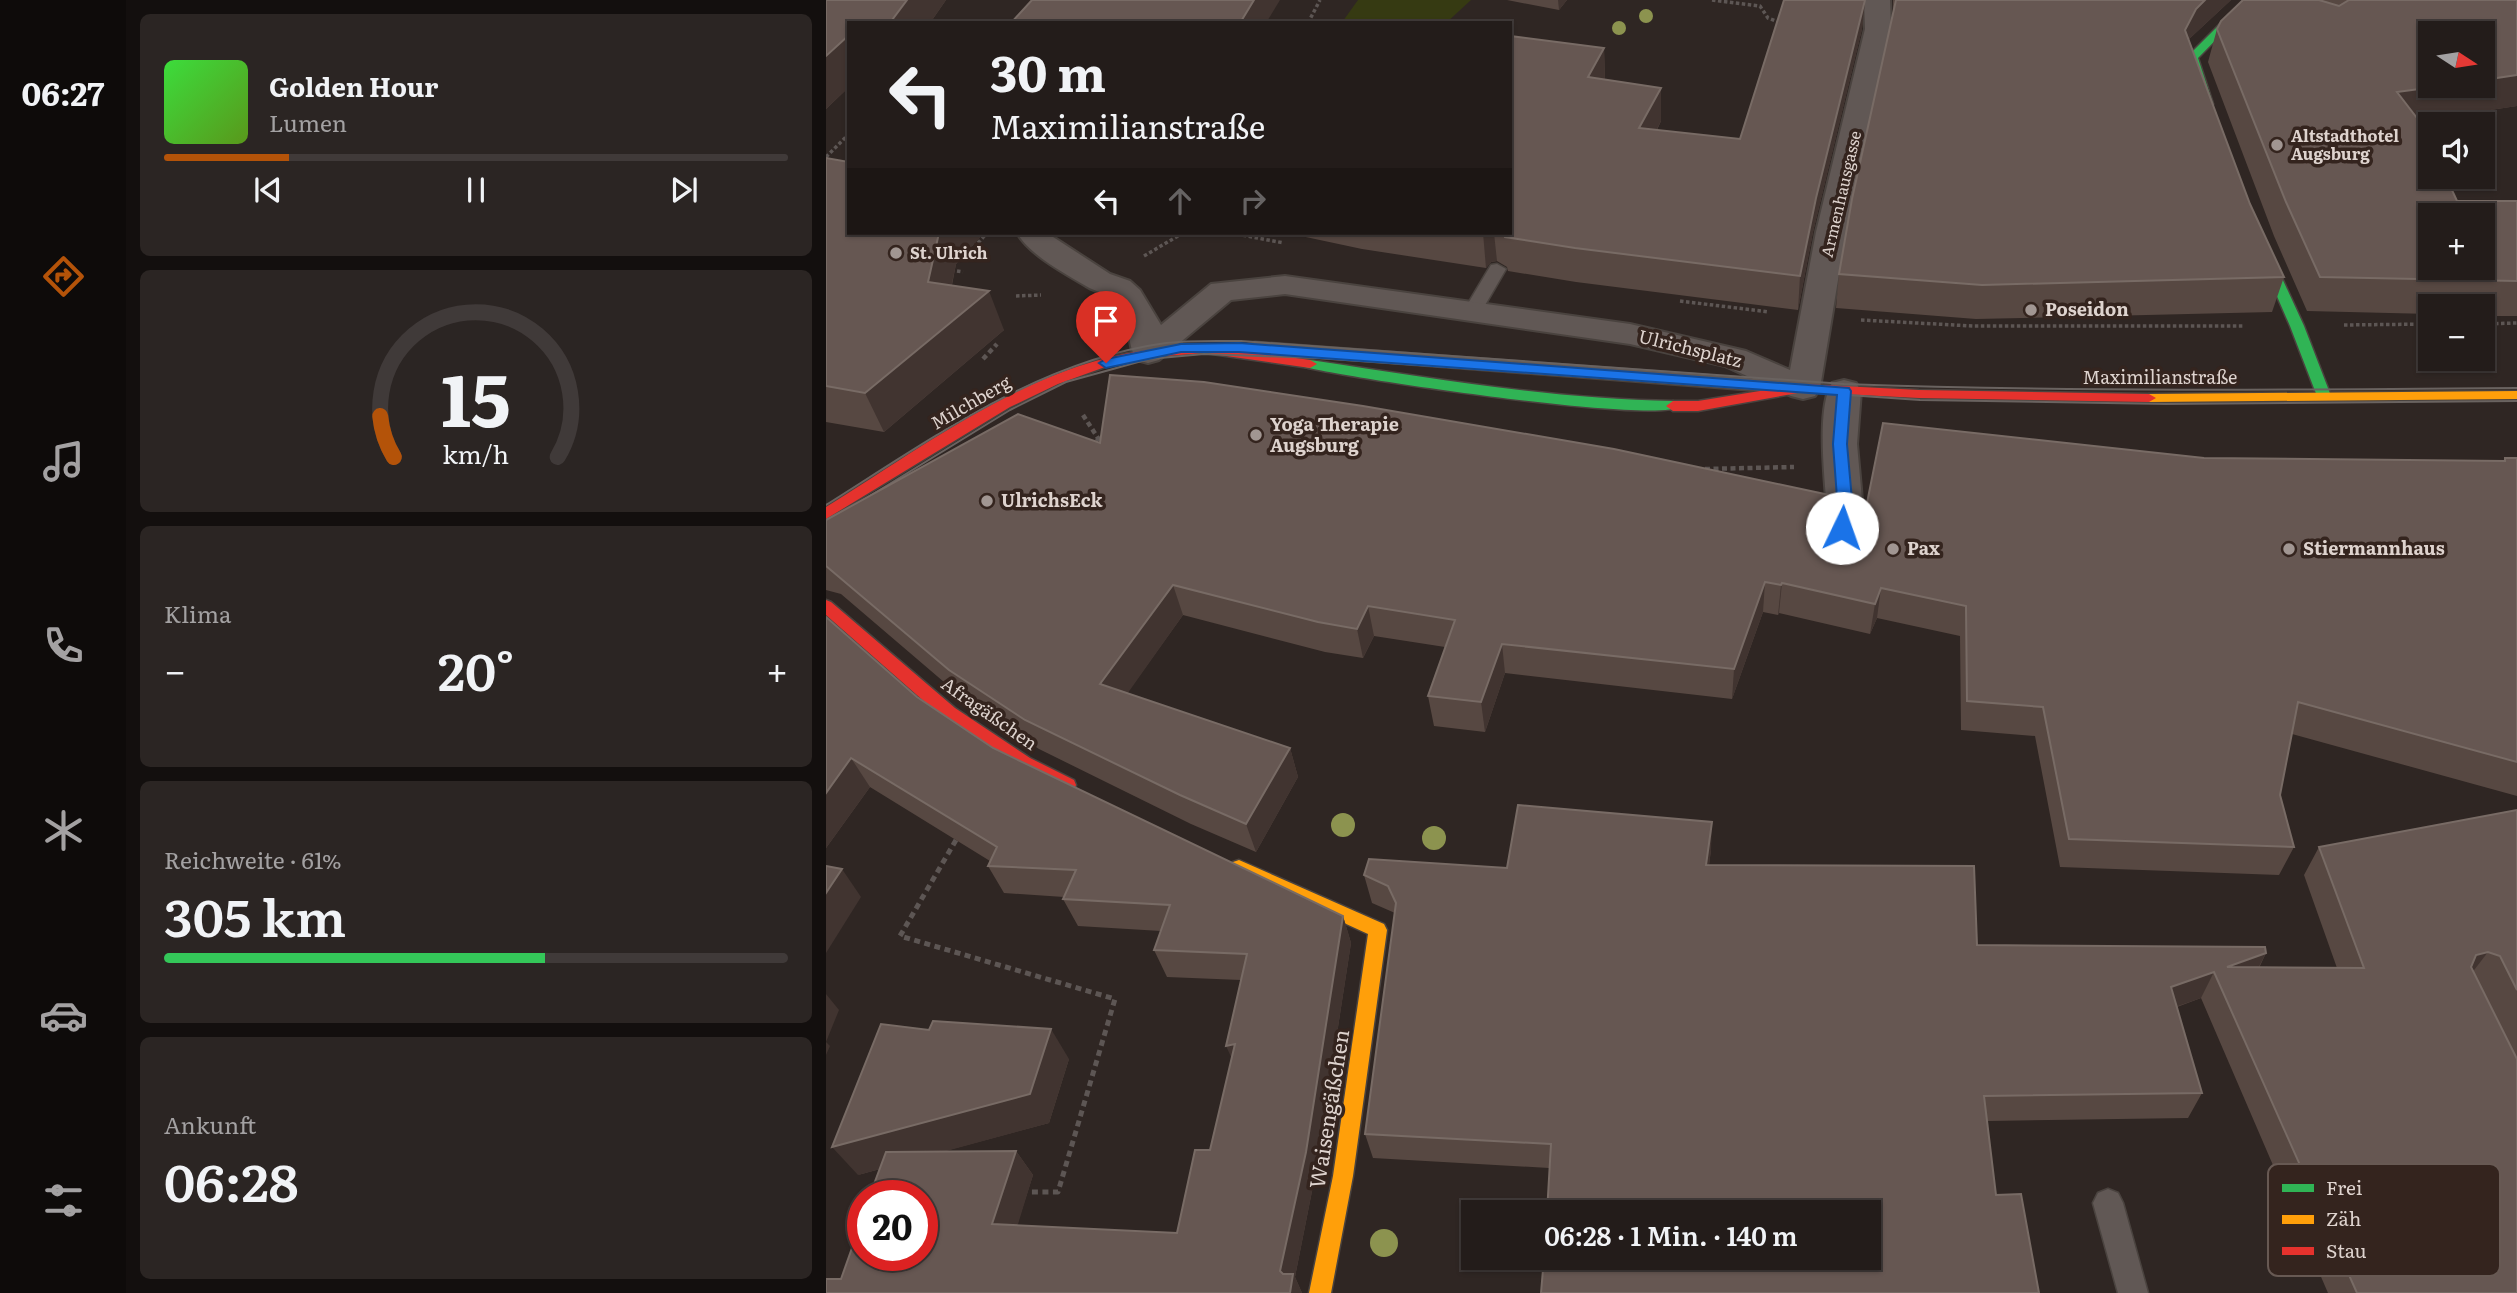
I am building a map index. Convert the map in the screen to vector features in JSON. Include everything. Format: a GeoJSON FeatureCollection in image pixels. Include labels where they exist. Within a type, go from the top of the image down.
{"type":"FeatureCollection","features":[{"type":"Feature","properties":{"kind":"street","name":"Armenhausgasse"},"geometry":{"type":"LineString","coordinates":[[1803,388],[1831,232],[1874,50],[1878,29],[1877,0]]}},
{"type":"Feature","properties":{"kind":"street"},"geometry":{"type":"LineString","coordinates":[[2214,122],[2192,57],[2251,4]]}},
{"type":"Feature","properties":{"kind":"street"},"geometry":{"type":"LineString","coordinates":[[2252,224],[2324,396]]}},
{"type":"Feature","properties":{"kind":"street"},"geometry":{"type":"LineString","coordinates":[[1033,235],[1099,281],[1119,288],[1129,297],[1146,323],[1149,353]]}},
{"type":"Feature","properties":{"kind":"street","name":"Ulrichsplatz"},"geometry":{"type":"LineString","coordinates":[[1149,353],[1222,291],[1285,285],[1630,334],[1735,358],[1803,388]]}},
{"type":"Feature","properties":{"kind":"street","name":"Ulrichsplatz"},"geometry":{"type":"LineString","coordinates":[[1149,353],[1206,349],[1502,393],[1624,406],[1698,405],[1803,388]]}},
{"type":"Feature","properties":{"kind":"street","name":"Milchberg"},"geometry":{"type":"LineString","coordinates":[[826,514],[971,424],[1034,389],[1091,367],[1149,353]]}},
{"type":"Feature","properties":{"kind":"street","name":"Maximilianstraße"},"geometry":{"type":"LineString","coordinates":[[1803,388],[2066,398],[2517,395]]}},
{"type":"Feature","properties":{"kind":"street"},"geometry":{"type":"LineString","coordinates":[[1844,391],[1840,444],[1844,520]]}},
{"type":"Feature","properties":{"kind":"street","name":"Afragäßchen"},"geometry":{"type":"LineString","coordinates":[[826,606],[949,713],[1024,763],[1082,792]]}},
{"type":"Feature","properties":{"kind":"street","name":"Waisengäßchen"},"geometry":{"type":"LineString","coordinates":[[1223,860],[1378,930],[1343,1176],[1320,1293]]}},
{"type":"Feature","properties":{"kind":"lane"},"geometry":{"type":"LineString","coordinates":[[1472,312],[1497,270]]}},
{"type":"Feature","properties":{"kind":"lane"},"geometry":{"type":"LineString","coordinates":[[1149,353],[1195,347],[1239,347],[1803,388]]}},
{"type":"Feature","properties":{"kind":"lane"},"geometry":{"type":"LineString","coordinates":[[2108,1203],[2133,1293]]}},
{"type":"Feature","properties":{"kind":"path"},"geometry":{"type":"LineString","coordinates":[[1309,21],[1320,0]]}},
{"type":"Feature","properties":{"kind":"path"},"geometry":{"type":"LineString","coordinates":[[1712,0],[1760,6],[1763,15],[1770,21],[1782,23]]}},
{"type":"Feature","properties":{"kind":"path"},"geometry":{"type":"LineString","coordinates":[[826,157],[847,136]]}},
{"type":"Feature","properties":{"kind":"path"},"geometry":{"type":"LineString","coordinates":[[978,243],[984,237]]}},
{"type":"Feature","properties":{"kind":"path"},"geometry":{"type":"LineString","coordinates":[[1016,296],[1052,295]]}},
{"type":"Feature","properties":{"kind":"path"},"geometry":{"type":"LineString","coordinates":[[2495,324],[2517,323]]}},
{"type":"Feature","properties":{"kind":"path"},"geometry":{"type":"LineString","coordinates":[[983,359],[997,344]]}},
{"type":"Feature","properties":{"kind":"path"},"geometry":{"type":"LineString","coordinates":[[1092,407],[1080,411],[1098,438],[1096,450]]}},
{"type":"Feature","properties":{"kind":"path"},"geometry":{"type":"LineString","coordinates":[[1693,469],[1815,466],[1840,444]]}},
{"type":"Feature","properties":{"kind":"path"},"geometry":{"type":"LineString","coordinates":[[956,840],[900,936],[1115,999],[1058,1192],[1028,1192]]}},
{"type":"Feature","properties":{"kind":"green space"},"geometry":{"type":"Polygon","coordinates":[[[1358,0],[1471,0],[1448,21],[1343,21],[1358,0]]]}},
{"type":"Feature","properties":{"kind":"building"},"geometry":{"type":"Polygon","coordinates":[[[826,0],[907,0],[892,20],[847,21],[847,37],[826,56],[826,0]]]}},
{"type":"Feature","properties":{"kind":"building"},"geometry":{"type":"Polygon","coordinates":[[[1032,0],[1254,0],[1241,21],[1013,21],[1032,0]]]}},
{"type":"Feature","properties":{"kind":"building"},"geometry":{"type":"Polygon","coordinates":[[[1784,0],[1865,0],[1816,198],[1800,276],[1505,237],[1512,235],[1512,36],[1604,48],[1588,77],[1661,88],[1639,128],[1740,139],[1784,0]]]}},
{"type":"Feature","properties":{"kind":"building"},"geometry":{"type":"Polygon","coordinates":[[[1896,0],[2205,0],[2196,9],[2185,30],[2250,204],[2284,277],[1982,285],[1839,274],[1852,199],[1896,0]]]}},
{"type":"Feature","properties":{"kind":"building"},"geometry":{"type":"Polygon","coordinates":[[[2243,0],[2319,0],[2339,6],[2349,0],[2517,0],[2517,75],[2496,78],[2496,21],[2418,21],[2418,89],[2397,92],[2418,119],[2418,189],[2452,189],[2457,201],[2517,201],[2517,281],[2468,280],[2495,280],[2495,203],[2418,203],[2418,279],[2320,277],[2286,202],[2217,29],[2221,21],[2243,0]]]}},
{"type":"Feature","properties":{"kind":"building"},"geometry":{"type":"Polygon","coordinates":[[[826,158],[847,162],[847,235],[939,235],[928,282],[989,291],[865,393],[826,386],[826,158]]]}},
{"type":"Feature","properties":{"kind":"building"},"geometry":{"type":"Polygon","coordinates":[[[1110,375],[1204,382],[1363,406],[1614,449],[1867,503],[1883,423],[2204,458],[2505,461],[2505,458],[2517,458],[2517,762],[2298,702],[2280,795],[2294,847],[2069,839],[2043,707],[1967,701],[1966,606],[1881,588],[1875,604],[1782,583],[1765,582],[1734,669],[1502,644],[1481,702],[1428,696],[1455,620],[1368,606],[1357,629],[1318,622],[1173,585],[1100,684],[1290,748],[1246,824],[1025,720],[949,670],[826,566],[826,520],[1018,414],[1100,443],[1110,375]]]}},
{"type":"Feature","properties":{"kind":"building"},"geometry":{"type":"Polygon","coordinates":[[[826,617],[917,697],[993,748],[1343,916],[1306,1152],[1280,1271],[1283,1274],[1293,1274],[1290,1293],[826,1293],[826,1279],[841,1279],[847,1262],[847,1271],[938,1271],[938,1180],[876,1180],[886,1152],[1016,1151],[992,1224],[1177,1233],[1195,1150],[1210,1150],[1235,1044],[1226,1046],[1247,954],[1154,950],[1170,905],[1063,899],[1076,870],[988,866],[997,847],[851,758],[826,793],[826,617]]]}},
{"type":"Feature","properties":{"kind":"building"},"geometry":{"type":"Polygon","coordinates":[[[1518,805],[1712,822],[1706,865],[1974,866],[1977,945],[2265,947],[2266,953],[2227,967],[2364,968],[2319,847],[2517,810],[2517,990],[2500,956],[2488,952],[2476,955],[2471,967],[2517,1059],[2517,1293],[2357,1293],[2349,1276],[2500,1276],[2500,1164],[2300,1164],[2214,972],[2171,987],[2202,1093],[1984,1096],[1996,1195],[2021,1194],[2039,1293],[1541,1293],[1543,1270],[1881,1270],[1881,1200],[1548,1200],[1551,1144],[1365,1134],[1396,903],[1388,886],[1364,875],[1369,859],[1507,868],[1518,805]]]}},
{"type":"Feature","properties":{"kind":"building"},"geometry":{"type":"Polygon","coordinates":[[[826,866],[842,869],[826,893],[826,866]]]}},
{"type":"Feature","properties":{"kind":"building"},"geometry":{"type":"Polygon","coordinates":[[[933,1021],[1051,1029],[1030,1094],[832,1147],[881,1024],[929,1030],[933,1021]]]}},
{"type":"Feature","properties":{"kind":"tram line"},"geometry":{"type":"LineString","coordinates":[[826,505],[946,429],[1031,384],[1074,366],[1120,352],[1175,342],[1241,341],[1844,384],[1928,387],[2265,390],[2517,388]]}},
{"type":"Feature","properties":{"kind":"tram line"},"geometry":{"type":"LineString","coordinates":[[826,523],[1010,410],[1066,382],[1149,359],[1204,354],[1316,358],[1920,400],[2166,404],[2517,401]]}},
{"type":"Feature","properties":{"kind":"traffic: fast"},"geometry":{"type":"LineString","coordinates":[[2207,104],[2192,57],[2250,0]]}},
{"type":"Feature","properties":{"kind":"traffic: fast"},"geometry":{"type":"LineString","coordinates":[[2258,239],[2297,326],[2324,396]]}},
{"type":"Feature","properties":{"kind":"traffic: fast"},"geometry":{"type":"LineString","coordinates":[[1310,364],[1537,397],[1673,406]]}},
{"type":"Feature","properties":{"kind":"traffic: slow"},"geometry":{"type":"LineString","coordinates":[[2149,398],[2517,395]]}},
{"type":"Feature","properties":{"kind":"traffic: slow"},"geometry":{"type":"LineString","coordinates":[[1239,867],[1378,930],[1343,1176],[1320,1293]]}},
{"type":"Feature","properties":{"kind":"traffic: jam"},"geometry":{"type":"LineString","coordinates":[[826,514],[1005,404],[1053,381],[1102,364],[1152,352],[1205,349],[1310,364]]}},
{"type":"Feature","properties":{"kind":"traffic: jam"},"geometry":{"type":"LineString","coordinates":[[1673,406],[1698,406],[1803,388],[1919,394],[2149,398]]}},
{"type":"Feature","properties":{"kind":"traffic: jam"},"geometry":{"type":"LineString","coordinates":[[826,606],[949,713],[1024,763],[1068,785]]}},
{"type":"Feature","properties":{"kind":"place","name":"Altstadthotel Augsburg"},"geometry":{"type":"Point","coordinates":[2277,145]}},
{"type":"Feature","properties":{"kind":"place","name":"St. Ulrich"},"geometry":{"type":"Point","coordinates":[896,253]}},
{"type":"Feature","properties":{"kind":"place","name":"Poseidon"},"geometry":{"type":"Point","coordinates":[2031,310]}},
{"type":"Feature","properties":{"kind":"place","name":"Yoga Therapie Augsburg"},"geometry":{"type":"Point","coordinates":[1256,435]}},
{"type":"Feature","properties":{"kind":"place","name":"UlrichsEck"},"geometry":{"type":"Point","coordinates":[987,501]}},
{"type":"Feature","properties":{"kind":"place","name":"Pax"},"geometry":{"type":"Point","coordinates":[1893,549]}},
{"type":"Feature","properties":{"kind":"place","name":"Stiermannhaus"},"geometry":{"type":"Point","coordinates":[2289,549]}},
{"type":"Feature","properties":{"kind":"route"},"geometry":{"type":"LineString","coordinates":[[1106,363],[1181,348],[1239,347],[1844,391],[1840,444],[1845,511],[1842,528]]}}]}
